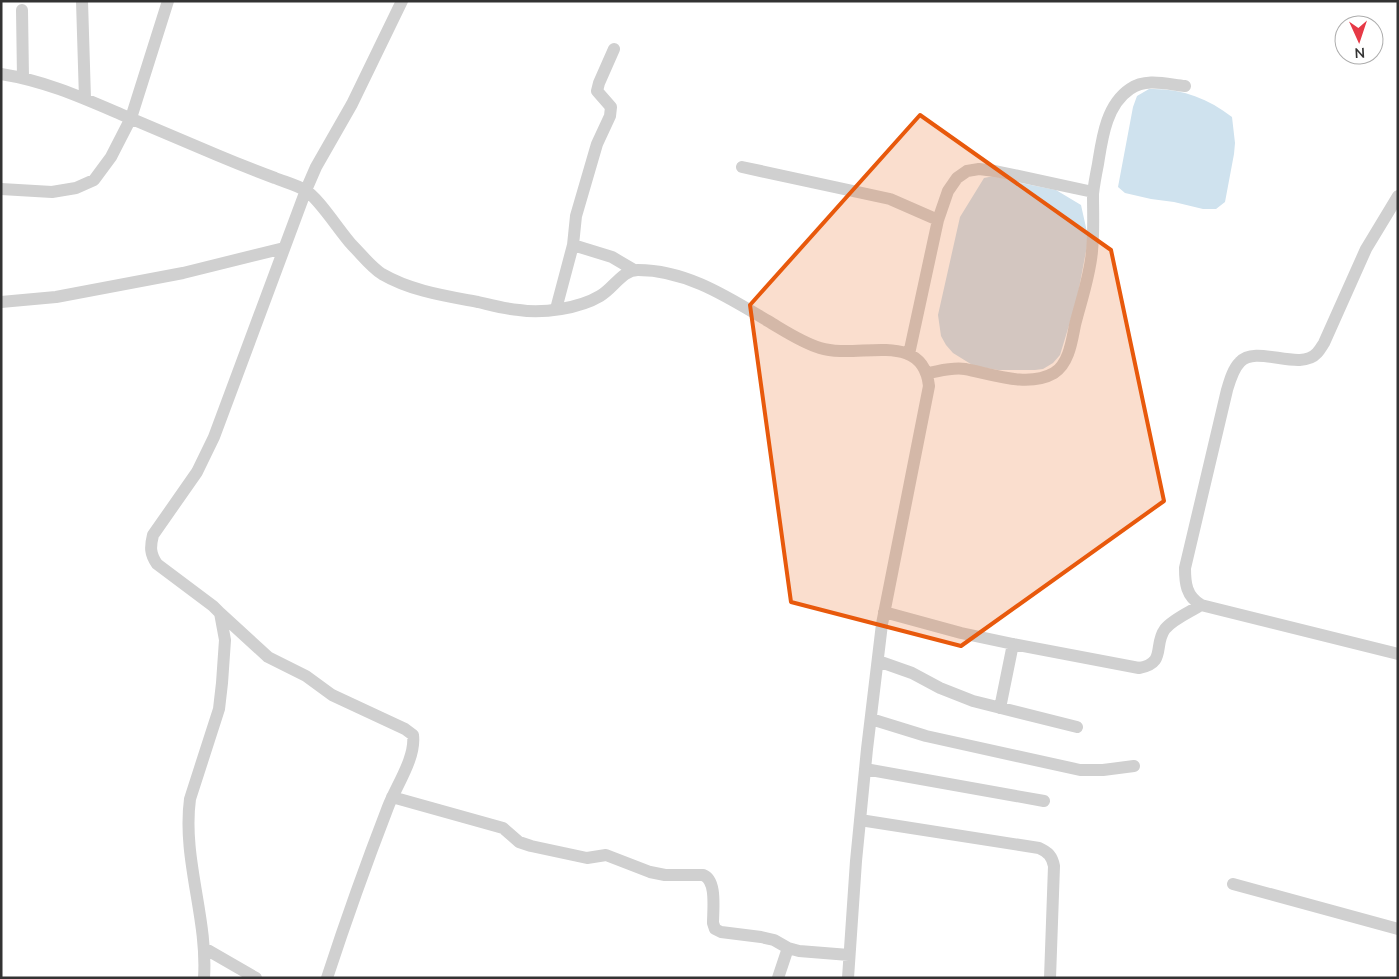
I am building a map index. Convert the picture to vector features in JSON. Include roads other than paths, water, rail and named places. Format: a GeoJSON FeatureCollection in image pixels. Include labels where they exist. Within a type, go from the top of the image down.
{"type":"FeatureCollection","features":[{"type":"Feature","properties":{"kind":"street"},"geometry":{"type":"LineString","coordinates":[[82,1],[85,99]]}},
{"type":"Feature","properties":{"kind":"street"},"geometry":{"type":"LineString","coordinates":[[1,189],[52,192],[76,188],[94,180],[112,157],[131,118],[168,1]]}},
{"type":"Feature","properties":{"kind":"street"},"geometry":{"type":"LineString","coordinates":[[327,978],[352,900],[392,797],[412,752],[413,736],[405,729],[332,694],[306,676],[268,657],[213,606],[157,564],[152,556],[150,546],[152,535],[197,472],[214,437],[306,190],[316,167],[352,104],[402,1]]}},
{"type":"Feature","properties":{"kind":"street"},"geometry":{"type":"LineString","coordinates":[[22,10],[23,78]]}},
{"type":"Feature","properties":{"kind":"street"},"geometry":{"type":"LineString","coordinates":[[556,309],[573,245],[576,216],[581,197],[597,144],[610,116],[611,107],[598,92],[599,82],[614,48]]}},
{"type":"Feature","properties":{"kind":"street"},"geometry":{"type":"LineString","coordinates":[[1,74],[49,84],[235,163],[306,190],[342,234],[381,274],[434,294],[520,311],[543,311],[578,305],[598,298],[625,274],[634,270],[648,270],[700,283],[740,304],[805,343],[828,350],[845,352],[897,350],[910,354],[922,364],[928,373],[929,386],[884,612],[860,820],[848,978]]}},
{"type":"Feature","properties":{"kind":"street"},"geometry":{"type":"LineString","coordinates":[[928,373],[948,369],[964,369],[987,374],[1033,379],[1057,372],[1064,362],[1071,343],[1092,253],[1093,192],[1108,118],[1121,97],[1128,90],[1139,84],[1151,82],[1185,86]]}},
{"type":"Feature","properties":{"kind":"street"},"geometry":{"type":"LineString","coordinates":[[742,167],[890,199],[938,220]]}},
{"type":"Feature","properties":{"kind":"street"},"geometry":{"type":"LineString","coordinates":[[910,354],[938,220],[948,191],[957,178],[967,172],[978,169],[996,171],[1093,192]]}},
{"type":"Feature","properties":{"kind":"street"},"geometry":{"type":"LineString","coordinates":[[1398,196],[1366,248],[1324,343],[1316,354],[1306,359],[1250,355],[1241,360],[1233,371],[1185,568],[1188,592],[1194,601],[1201,604],[1398,654]]}},
{"type":"Feature","properties":{"kind":"street"},"geometry":{"type":"LineString","coordinates":[[573,245],[612,257],[634,270]]}},
{"type":"Feature","properties":{"kind":"street"},"geometry":{"type":"LineString","coordinates":[[1,302],[56,297],[183,273],[284,248]]}},
{"type":"Feature","properties":{"kind":"street"},"geometry":{"type":"LineString","coordinates":[[884,612],[961,633],[1139,668],[1155,661],[1158,656],[1162,634],[1166,628],[1201,604]]}},
{"type":"Feature","properties":{"kind":"street"},"geometry":{"type":"LineString","coordinates":[[204,978],[204,948],[188,835],[188,814],[190,799],[219,709],[225,640],[220,613]]}},
{"type":"Feature","properties":{"kind":"street"},"geometry":{"type":"LineString","coordinates":[[1000,708],[1013,644]]}},
{"type":"Feature","properties":{"kind":"street"},"geometry":{"type":"LineString","coordinates":[[878,661],[912,673],[959,696],[1076,727]]}},
{"type":"Feature","properties":{"kind":"street"},"geometry":{"type":"LineString","coordinates":[[871,719],[926,736],[1080,770],[1102,770],[1134,766]]}},
{"type":"Feature","properties":{"kind":"street"},"geometry":{"type":"LineString","coordinates":[[865,770],[1044,801]]}},
{"type":"Feature","properties":{"kind":"street"},"geometry":{"type":"LineString","coordinates":[[392,797],[503,828],[519,842],[531,846],[587,858],[606,854],[650,872],[665,875],[703,874],[712,883],[713,923],[715,929],[721,932],[774,940],[788,948],[849,955]]}},
{"type":"Feature","properties":{"kind":"street"},"geometry":{"type":"LineString","coordinates":[[860,820],[1030,846],[1047,851],[1052,858],[1054,866],[1050,978]]}},
{"type":"Feature","properties":{"kind":"street"},"geometry":{"type":"LineString","coordinates":[[1233,884],[1398,929]]}},
{"type":"Feature","properties":{"kind":"street"},"geometry":{"type":"LineString","coordinates":[[204,948],[256,978]]}},
{"type":"Feature","properties":{"kind":"street"},"geometry":{"type":"LineString","coordinates":[[778,978],[788,948]]}},
{"type":"Feature","properties":{"kind":"water"},"geometry":{"type":"Polygon","coordinates":[[[1149,89],[1183,92],[1213,104],[1232,117],[1235,143],[1234,154],[1225,202],[1216,209],[1203,209],[1151,199],[1125,193],[1118,187],[1133,107],[1137,96],[1149,89]]]}},
{"type":"Feature","properties":{"kind":"water"},"geometry":{"type":"Polygon","coordinates":[[[994,176],[1056,190],[1081,205],[1087,232],[1087,246],[1077,299],[1060,355],[1053,363],[1043,369],[998,370],[974,366],[953,353],[941,336],[938,315],[960,217],[984,178],[994,176]]]}}]}
